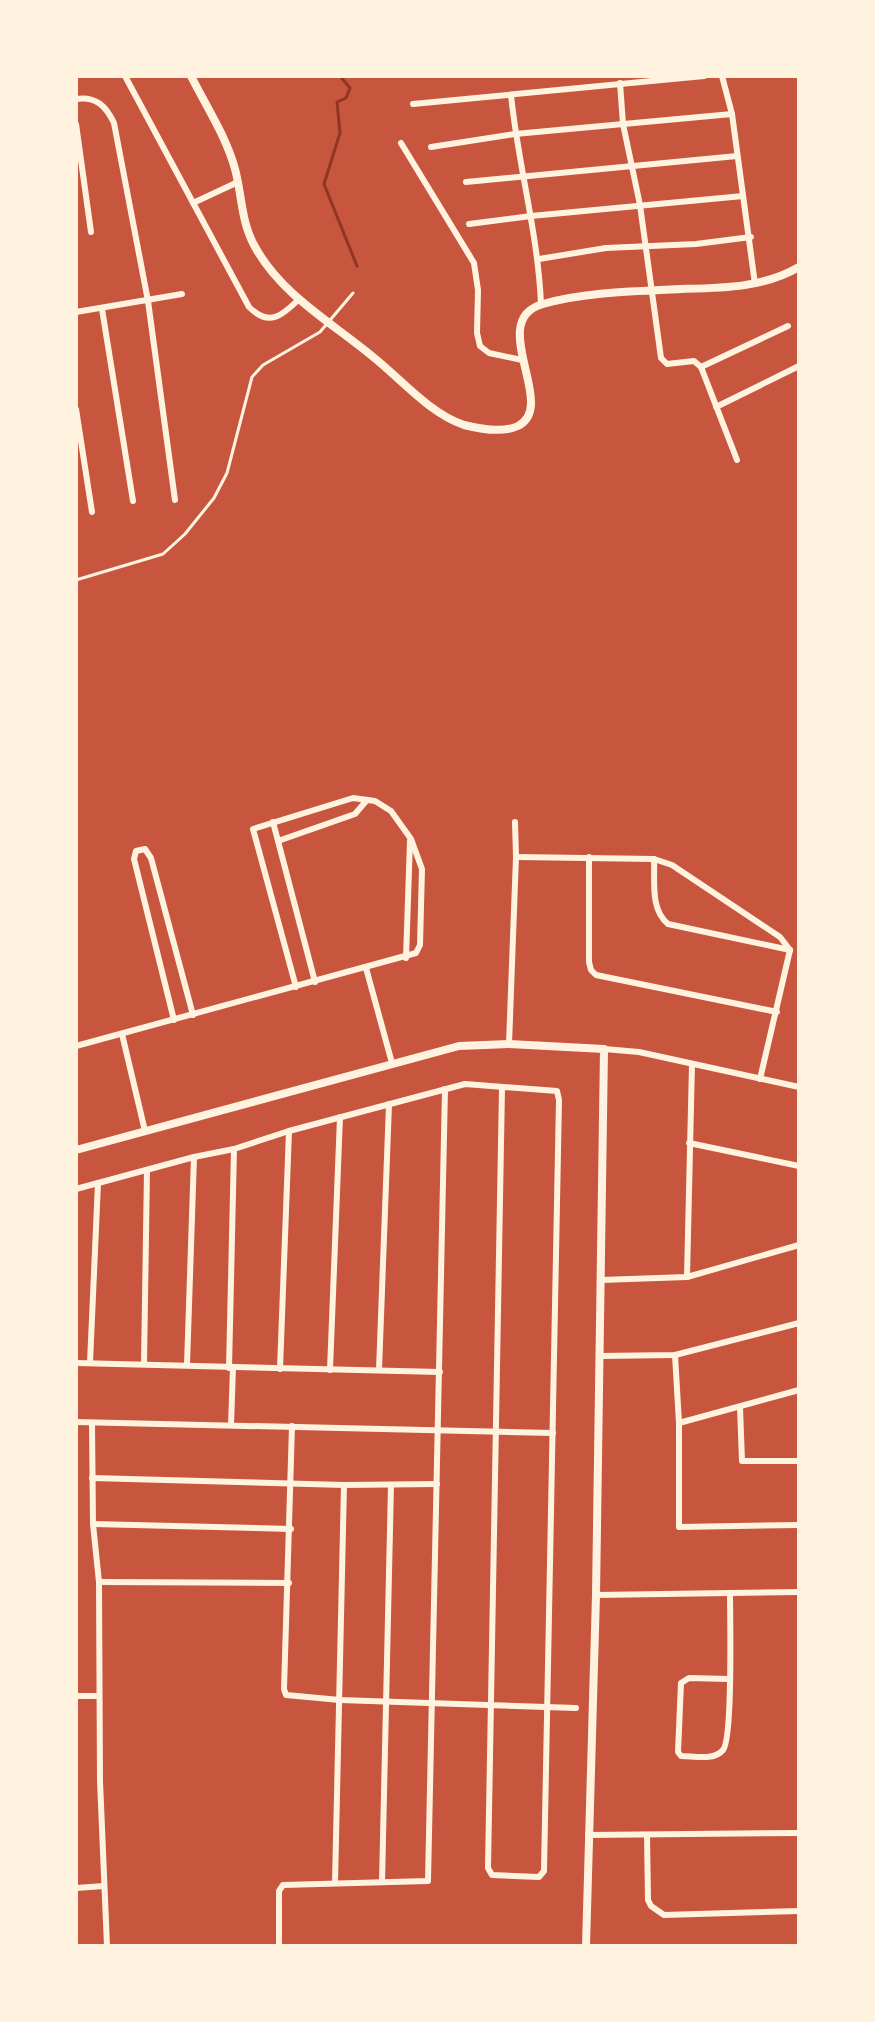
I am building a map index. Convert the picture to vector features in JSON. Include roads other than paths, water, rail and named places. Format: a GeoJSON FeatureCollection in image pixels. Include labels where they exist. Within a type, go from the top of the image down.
{"type":"FeatureCollection","features":[{"type":"Feature","properties":{"kind":"street"},"geometry":{"type":"LineString","coordinates":[[125,76],[249,307],[258,316],[271,318],[285,313],[299,299]]}},
{"type":"Feature","properties":{"kind":"street"},"geometry":{"type":"LineString","coordinates":[[191,76],[228,147],[238,182],[242,212],[253,244],[266,265],[299,299],[431,406],[464,424],[491,430],[513,428],[526,422],[532,409],[520,332],[526,317],[541,304],[651,290],[755,284],[799,267]]}},
{"type":"Feature","properties":{"kind":"street"},"geometry":{"type":"LineString","coordinates":[[413,104],[704,76]]}},
{"type":"Feature","properties":{"kind":"street"},"geometry":{"type":"LineString","coordinates":[[722,76],[732,114],[755,284]]}},
{"type":"Feature","properties":{"kind":"street"},"geometry":{"type":"LineString","coordinates":[[620,83],[623,124],[640,205],[659,351],[667,364],[694,361],[701,367],[737,460]]}},
{"type":"Feature","properties":{"kind":"street"},"geometry":{"type":"LineString","coordinates":[[511,95],[515,134],[539,259],[541,304]]}},
{"type":"Feature","properties":{"kind":"street"},"geometry":{"type":"LineString","coordinates":[[76,99],[88,97],[101,103],[114,123],[148,301],[175,500]]}},
{"type":"Feature","properties":{"kind":"street"},"geometry":{"type":"LineString","coordinates":[[431,147],[515,134],[732,114]]}},
{"type":"Feature","properties":{"kind":"street"},"geometry":{"type":"LineString","coordinates":[[76,124],[91,232]]}},
{"type":"Feature","properties":{"kind":"street"},"geometry":{"type":"LineString","coordinates":[[401,143],[474,263],[480,346],[489,353],[522,360]]}},
{"type":"Feature","properties":{"kind":"street"},"geometry":{"type":"LineString","coordinates":[[466,182],[737,156]]}},
{"type":"Feature","properties":{"kind":"street"},"geometry":{"type":"LineString","coordinates":[[193,203],[238,182]]}},
{"type":"Feature","properties":{"kind":"street"},"geometry":{"type":"LineString","coordinates":[[469,224],[743,196]]}},
{"type":"Feature","properties":{"kind":"street"},"geometry":{"type":"LineString","coordinates":[[539,259],[606,248],[751,237]]}},
{"type":"Feature","properties":{"kind":"street"},"geometry":{"type":"LineString","coordinates":[[76,312],[182,294]]}},
{"type":"Feature","properties":{"kind":"street"},"geometry":{"type":"LineString","coordinates":[[102,309],[133,501]]}},
{"type":"Feature","properties":{"kind":"street"},"geometry":{"type":"LineString","coordinates":[[701,367],[788,326]]}},
{"type":"Feature","properties":{"kind":"street"},"geometry":{"type":"LineString","coordinates":[[716,407],[799,366]]}},
{"type":"Feature","properties":{"kind":"street"},"geometry":{"type":"LineString","coordinates":[[76,409],[92,512]]}},
{"type":"Feature","properties":{"kind":"street"},"geometry":{"type":"LineString","coordinates":[[76,1046],[406,958],[416,953],[420,945],[422,869],[411,839],[391,811],[381,804],[353,798],[253,829],[296,987]]}},
{"type":"Feature","properties":{"kind":"street"},"geometry":{"type":"LineString","coordinates":[[278,841],[355,814],[367,800]]}},
{"type":"Feature","properties":{"kind":"street"},"geometry":{"type":"LineString","coordinates":[[273,822],[315,982]]}},
{"type":"Feature","properties":{"kind":"street"},"geometry":{"type":"LineString","coordinates":[[509,1044],[515,822]]}},
{"type":"Feature","properties":{"kind":"street"},"geometry":{"type":"LineString","coordinates":[[406,958],[411,839]]}},
{"type":"Feature","properties":{"kind":"street"},"geometry":{"type":"LineString","coordinates":[[174,1020],[134,859],[136,851],[145,849],[151,858],[193,1015]]}},
{"type":"Feature","properties":{"kind":"street"},"geometry":{"type":"LineString","coordinates":[[516,857],[654,859],[672,865],[780,937],[790,950],[760,1079]]}},
{"type":"Feature","properties":{"kind":"street"},"geometry":{"type":"LineString","coordinates":[[589,857],[589,962],[596,975],[777,1012]]}},
{"type":"Feature","properties":{"kind":"street"},"geometry":{"type":"LineString","coordinates":[[654,859],[655,907],[668,924],[790,950]]}},
{"type":"Feature","properties":{"kind":"street"},"geometry":{"type":"LineString","coordinates":[[366,968],[392,1063]]}},
{"type":"Feature","properties":{"kind":"street"},"geometry":{"type":"LineString","coordinates":[[122,1034],[145,1131]]}},
{"type":"Feature","properties":{"kind":"street"},"geometry":{"type":"LineString","coordinates":[[76,1150],[459,1046],[509,1044],[639,1052],[799,1087]]}},
{"type":"Feature","properties":{"kind":"street"},"geometry":{"type":"LineString","coordinates":[[586,1946],[596,1595],[604,1049]]}},
{"type":"Feature","properties":{"kind":"street"},"geometry":{"type":"LineString","coordinates":[[687,1277],[692,1064]]}},
{"type":"Feature","properties":{"kind":"street"},"geometry":{"type":"LineString","coordinates":[[76,1189],[234,1149],[445,1089],[477,1083],[502,1088],[554,1089],[559,1095],[548,1706],[543,1873],[539,1877],[492,1875],[488,1868],[502,1088]]}},
{"type":"Feature","properties":{"kind":"street"},"geometry":{"type":"LineString","coordinates":[[279,1946],[280,1887],[283,1885],[428,1881],[445,1089]]}},
{"type":"Feature","properties":{"kind":"street"},"geometry":{"type":"LineString","coordinates":[[379,1370],[389,1104]]}},
{"type":"Feature","properties":{"kind":"street"},"geometry":{"type":"LineString","coordinates":[[330,1370],[340,1117]]}},
{"type":"Feature","properties":{"kind":"street"},"geometry":{"type":"LineString","coordinates":[[280,1369],[289,1131]]}},
{"type":"Feature","properties":{"kind":"street"},"geometry":{"type":"LineString","coordinates":[[689,1143],[799,1166]]}},
{"type":"Feature","properties":{"kind":"street"},"geometry":{"type":"LineString","coordinates":[[231,1425],[234,1149]]}},
{"type":"Feature","properties":{"kind":"street"},"geometry":{"type":"LineString","coordinates":[[187,1365],[194,1157]]}},
{"type":"Feature","properties":{"kind":"street"},"geometry":{"type":"LineString","coordinates":[[144,1364],[147,1170]]}},
{"type":"Feature","properties":{"kind":"street"},"geometry":{"type":"LineString","coordinates":[[90,1363],[98,1183]]}},
{"type":"Feature","properties":{"kind":"street"},"geometry":{"type":"LineString","coordinates":[[601,1280],[687,1277],[799,1245]]}},
{"type":"Feature","properties":{"kind":"street"},"geometry":{"type":"LineString","coordinates":[[600,1356],[675,1355],[799,1323]]}},
{"type":"Feature","properties":{"kind":"street"},"geometry":{"type":"LineString","coordinates":[[675,1355],[679,1423],[679,1527],[799,1525]]}},
{"type":"Feature","properties":{"kind":"street"},"geometry":{"type":"LineString","coordinates":[[76,1363],[440,1372]]}},
{"type":"Feature","properties":{"kind":"street"},"geometry":{"type":"LineString","coordinates":[[679,1423],[799,1390]]}},
{"type":"Feature","properties":{"kind":"street"},"geometry":{"type":"LineString","coordinates":[[740,1407],[742,1461],[799,1461]]}},
{"type":"Feature","properties":{"kind":"street"},"geometry":{"type":"LineString","coordinates":[[76,1422],[553,1433]]}},
{"type":"Feature","properties":{"kind":"street"},"geometry":{"type":"LineString","coordinates":[[92,1423],[93,1524],[99,1582],[98,1696],[107,1946]]}},
{"type":"Feature","properties":{"kind":"street"},"geometry":{"type":"LineString","coordinates":[[292,1426],[285,1693],[289,1697],[576,1708]]}},
{"type":"Feature","properties":{"kind":"street"},"geometry":{"type":"LineString","coordinates":[[92,1478],[344,1485],[437,1484]]}},
{"type":"Feature","properties":{"kind":"street"},"geometry":{"type":"LineString","coordinates":[[335,1883],[344,1485]]}},
{"type":"Feature","properties":{"kind":"street"},"geometry":{"type":"LineString","coordinates":[[382,1882],[391,1485]]}},
{"type":"Feature","properties":{"kind":"street"},"geometry":{"type":"LineString","coordinates":[[93,1524],[291,1529]]}},
{"type":"Feature","properties":{"kind":"street"},"geometry":{"type":"LineString","coordinates":[[99,1582],[289,1583]]}},
{"type":"Feature","properties":{"kind":"street"},"geometry":{"type":"LineString","coordinates":[[596,1595],[799,1592]]}},
{"type":"Feature","properties":{"kind":"street"},"geometry":{"type":"LineString","coordinates":[[729,1679],[684,1678],[681,1683],[678,1752],[681,1756],[714,1756],[727,1742],[729,1679],[730,1593]]}},
{"type":"Feature","properties":{"kind":"street"},"geometry":{"type":"LineString","coordinates":[[76,1696],[98,1696]]}},
{"type":"Feature","properties":{"kind":"street"},"geometry":{"type":"LineString","coordinates":[[588,1835],[799,1833]]}},
{"type":"Feature","properties":{"kind":"street"},"geometry":{"type":"LineString","coordinates":[[647,1835],[648,1900],[656,1911],[664,1915],[799,1911]]}},
{"type":"Feature","properties":{"kind":"street"},"geometry":{"type":"LineString","coordinates":[[76,1888],[104,1886]]}},
{"type":"Feature","properties":{"kind":"lane"},"geometry":{"type":"LineString","coordinates":[[76,580],[163,554],[185,534],[214,498],[227,473],[252,377],[263,365],[311,338],[330,323],[353,293]]}},
{"type":"Feature","properties":{"kind":"waterway"},"geometry":{"type":"LineString","coordinates":[[340,76],[350,88],[346,98],[337,102],[340,133],[324,184],[357,266]]}}]}
